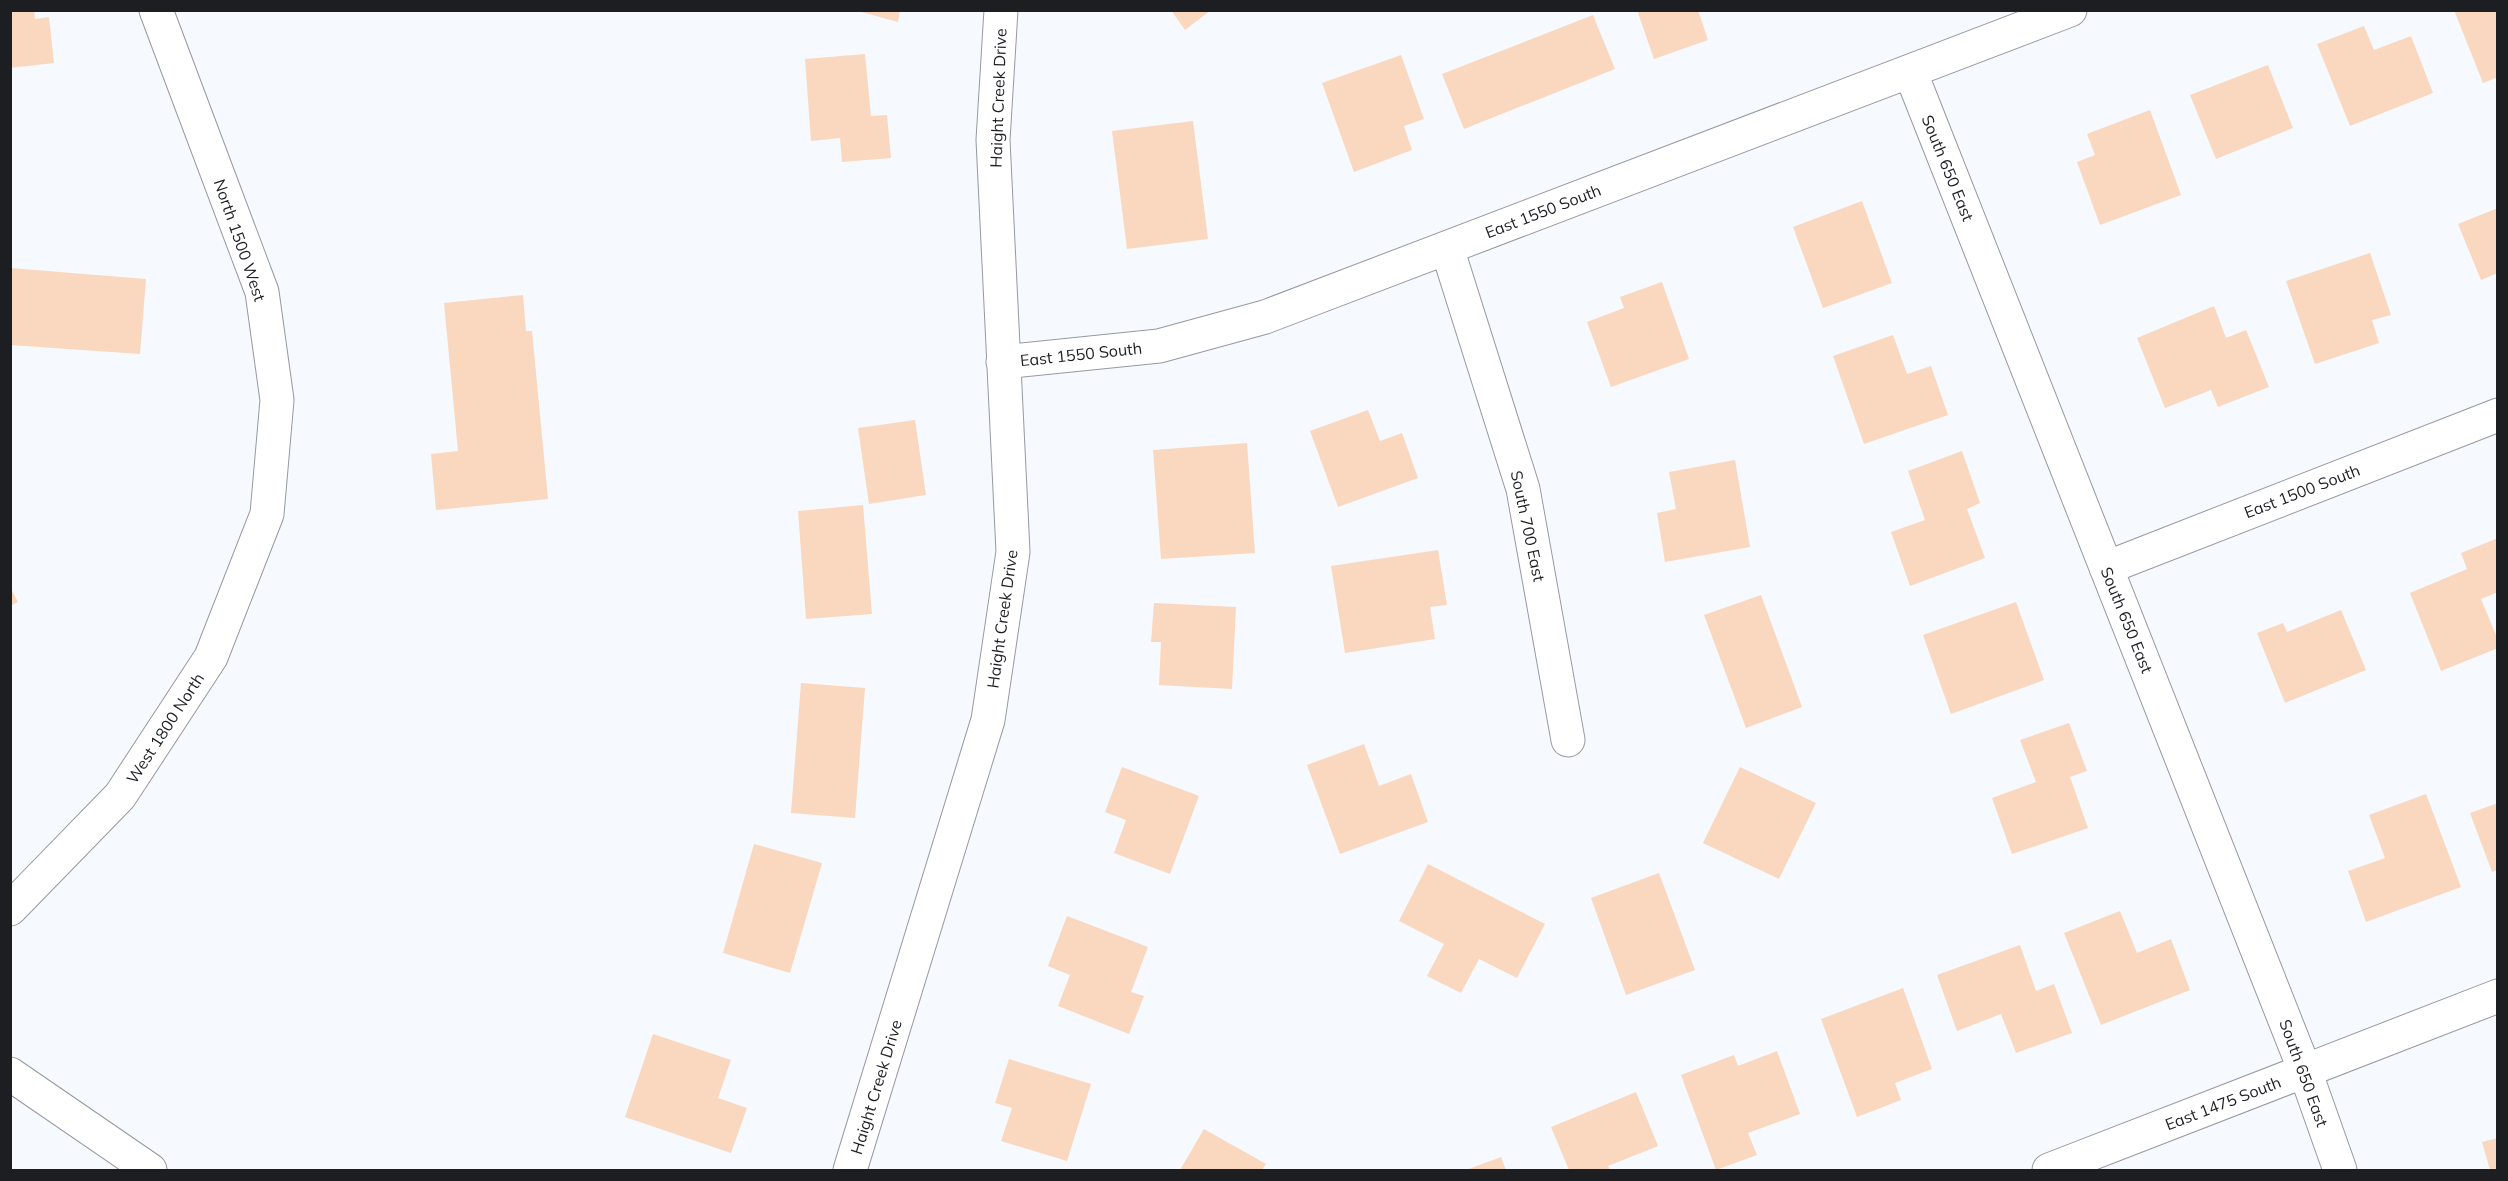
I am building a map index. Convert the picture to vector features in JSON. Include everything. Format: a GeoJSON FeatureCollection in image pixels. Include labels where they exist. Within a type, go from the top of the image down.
{"type":"FeatureCollection","features":[{"type":"Feature","properties":{"kind":"street","name":"North 1500 West"},"geometry":{"type":"LineString","coordinates":[[156,10],[262,292],[277,400],[267,514]]}},
{"type":"Feature","properties":{"kind":"street","name":"Haight Creek Drive"},"geometry":{"type":"LineString","coordinates":[[850,1170],[988,720],[1013,552],[993,140],[1001,10]]}},
{"type":"Feature","properties":{"kind":"street","name":"East 1550 South"},"geometry":{"type":"LineString","coordinates":[[1003,362],[1159,346],[1265,317],[2070,10]]}},
{"type":"Feature","properties":{"kind":"street","name":"South 650 East"},"geometry":{"type":"LineString","coordinates":[[1910,71],[2305,1071],[2340,1170]]}},
{"type":"Feature","properties":{"kind":"street","name":"South 700 East"},"geometry":{"type":"LineString","coordinates":[[1447,248],[1523,489],[1568,740]]}},
{"type":"Feature","properties":{"kind":"street","name":"East 1500 South"},"geometry":{"type":"LineString","coordinates":[[2106,568],[2498,415]]}},
{"type":"Feature","properties":{"kind":"street","name":"West 1800 North"},"geometry":{"type":"LineString","coordinates":[[10,909],[120,796],[211,657],[267,514]]}},
{"type":"Feature","properties":{"kind":"street","name":"East 1475 South"},"geometry":{"type":"LineString","coordinates":[[2049,1170],[2498,996]]}},
{"type":"Feature","properties":{"kind":"street"},"geometry":{"type":"LineString","coordinates":[[10,1074],[150,1170]]}},
{"type":"Feature","properties":{"kind":"building"},"geometry":{"type":"Polygon","coordinates":[[[10,10],[34,10],[35,19],[49,17],[54,63],[10,68],[10,10]]]}},
{"type":"Feature","properties":{"kind":"building"},"geometry":{"type":"Polygon","coordinates":[[[854,10],[900,10],[898,22],[854,10]]]}},
{"type":"Feature","properties":{"kind":"building"},"geometry":{"type":"Polygon","coordinates":[[[1171,10],[1211,10],[1185,30],[1171,10]]]}},
{"type":"Feature","properties":{"kind":"building"},"geometry":{"type":"Polygon","coordinates":[[[1637,10],[1698,10],[1708,40],[1654,59],[1637,10]]]}},
{"type":"Feature","properties":{"kind":"building"},"geometry":{"type":"Polygon","coordinates":[[[2454,10],[2498,10],[2498,77],[2483,83],[2454,10]]]}},
{"type":"Feature","properties":{"kind":"building"},"geometry":{"type":"Polygon","coordinates":[[[1593,15],[1615,69],[1464,129],[1442,74],[1593,15]]]}},
{"type":"Feature","properties":{"kind":"building"},"geometry":{"type":"Polygon","coordinates":[[[2364,26],[2374,50],[2411,36],[2433,93],[2350,126],[2317,44],[2364,26]]]}},
{"type":"Feature","properties":{"kind":"building"},"geometry":{"type":"Polygon","coordinates":[[[865,54],[871,116],[887,115],[891,158],[842,162],[840,138],[811,141],[805,59],[865,54]]]}},
{"type":"Feature","properties":{"kind":"building"},"geometry":{"type":"Polygon","coordinates":[[[1401,55],[1424,119],[1404,126],[1412,150],[1354,172],[1322,83],[1401,55]]]}},
{"type":"Feature","properties":{"kind":"building"},"geometry":{"type":"Polygon","coordinates":[[[2268,65],[2293,128],[2216,159],[2190,95],[2268,65]]]}},
{"type":"Feature","properties":{"kind":"building"},"geometry":{"type":"Polygon","coordinates":[[[2150,110],[2181,195],[2100,225],[2077,162],[2095,155],[2087,134],[2150,110]]]}},
{"type":"Feature","properties":{"kind":"building"},"geometry":{"type":"Polygon","coordinates":[[[1193,121],[1208,239],[1127,249],[1112,131],[1193,121]]]}},
{"type":"Feature","properties":{"kind":"building"},"geometry":{"type":"Polygon","coordinates":[[[1862,201],[1892,283],[1823,308],[1793,227],[1862,201]]]}},
{"type":"Feature","properties":{"kind":"building"},"geometry":{"type":"Polygon","coordinates":[[[2498,208],[2498,273],[2481,280],[2458,224],[2498,208]]]}},
{"type":"Feature","properties":{"kind":"building"},"geometry":{"type":"Polygon","coordinates":[[[2370,253],[2391,315],[2372,320],[2379,343],[2315,364],[2286,281],[2370,253]]]}},
{"type":"Feature","properties":{"kind":"building"},"geometry":{"type":"Polygon","coordinates":[[[10,268],[146,279],[140,354],[10,345],[10,268]]]}},
{"type":"Feature","properties":{"kind":"building"},"geometry":{"type":"Polygon","coordinates":[[[1662,282],[1689,359],[1611,387],[1587,322],[1624,308],[1620,297],[1662,282]]]}},
{"type":"Feature","properties":{"kind":"building"},"geometry":{"type":"Polygon","coordinates":[[[523,295],[526,331],[532,331],[548,499],[436,510],[431,454],[458,451],[444,303],[523,295]]]}},
{"type":"Feature","properties":{"kind":"building"},"geometry":{"type":"Polygon","coordinates":[[[2214,306],[2226,338],[2246,330],[2269,387],[2218,407],[2211,390],[2165,408],[2137,338],[2214,306]]]}},
{"type":"Feature","properties":{"kind":"building"},"geometry":{"type":"Polygon","coordinates":[[[1893,335],[1907,374],[1931,366],[1948,415],[1864,444],[1833,356],[1893,335]]]}},
{"type":"Feature","properties":{"kind":"building"},"geometry":{"type":"Polygon","coordinates":[[[1368,410],[1380,441],[1402,433],[1418,478],[1338,507],[1310,431],[1368,410]]]}},
{"type":"Feature","properties":{"kind":"building"},"geometry":{"type":"Polygon","coordinates":[[[915,420],[926,495],[869,504],[858,428],[915,420]]]}},
{"type":"Feature","properties":{"kind":"building"},"geometry":{"type":"Polygon","coordinates":[[[1247,443],[1255,553],[1161,559],[1153,450],[1247,443]]]}},
{"type":"Feature","properties":{"kind":"building"},"geometry":{"type":"Polygon","coordinates":[[[1962,451],[1980,503],[1967,509],[1985,558],[1910,586],[1891,532],[1925,520],[1908,471],[1962,451]]]}},
{"type":"Feature","properties":{"kind":"building"},"geometry":{"type":"Polygon","coordinates":[[[1735,460],[1750,547],[1665,562],[1657,513],[1676,509],[1669,472],[1735,460]]]}},
{"type":"Feature","properties":{"kind":"building"},"geometry":{"type":"Polygon","coordinates":[[[863,505],[872,614],[806,619],[798,511],[863,505]]]}},
{"type":"Feature","properties":{"kind":"building"},"geometry":{"type":"Polygon","coordinates":[[[2498,538],[2498,592],[2481,599],[2498,640],[2498,648],[2441,671],[2410,593],[2467,569],[2461,553],[2498,538]]]}},
{"type":"Feature","properties":{"kind":"building"},"geometry":{"type":"Polygon","coordinates":[[[1438,550],[1447,605],[1430,607],[1435,639],[1345,653],[1331,566],[1438,550]]]}},
{"type":"Feature","properties":{"kind":"building"},"geometry":{"type":"Polygon","coordinates":[[[10,587],[18,602],[10,606],[10,587]]]}},
{"type":"Feature","properties":{"kind":"building"},"geometry":{"type":"Polygon","coordinates":[[[1761,595],[1802,707],[1746,728],[1704,615],[1761,595]]]}},
{"type":"Feature","properties":{"kind":"building"},"geometry":{"type":"Polygon","coordinates":[[[2016,602],[2044,680],[1951,714],[1923,635],[2016,602]]]}},
{"type":"Feature","properties":{"kind":"building"},"geometry":{"type":"Polygon","coordinates":[[[1154,603],[1236,607],[1232,689],[1159,685],[1161,642],[1151,642],[1154,603]]]}},
{"type":"Feature","properties":{"kind":"building"},"geometry":{"type":"Polygon","coordinates":[[[2341,610],[2366,670],[2285,703],[2257,633],[2283,623],[2287,632],[2341,610]]]}},
{"type":"Feature","properties":{"kind":"building"},"geometry":{"type":"Polygon","coordinates":[[[801,683],[865,688],[855,818],[791,813],[801,683]]]}},
{"type":"Feature","properties":{"kind":"building"},"geometry":{"type":"Polygon","coordinates":[[[2069,723],[2087,771],[2070,777],[2088,828],[2012,854],[1992,798],[2036,782],[2020,740],[2069,723]]]}},
{"type":"Feature","properties":{"kind":"building"},"geometry":{"type":"Polygon","coordinates":[[[1364,744],[1379,786],[1411,774],[1428,822],[1340,854],[1307,765],[1364,744]]]}},
{"type":"Feature","properties":{"kind":"building"},"geometry":{"type":"Polygon","coordinates":[[[1122,767],[1199,796],[1170,874],[1114,853],[1126,820],[1105,812],[1122,767]]]}},
{"type":"Feature","properties":{"kind":"building"},"geometry":{"type":"Polygon","coordinates":[[[1740,767],[1816,803],[1779,879],[1703,843],[1740,767]]]}},
{"type":"Feature","properties":{"kind":"building"},"geometry":{"type":"Polygon","coordinates":[[[2426,794],[2461,887],[2366,922],[2348,871],[2385,858],[2369,815],[2426,794]]]}},
{"type":"Feature","properties":{"kind":"building"},"geometry":{"type":"Polygon","coordinates":[[[2498,803],[2498,870],[2492,872],[2470,813],[2498,803]]]}},
{"type":"Feature","properties":{"kind":"building"},"geometry":{"type":"Polygon","coordinates":[[[754,844],[822,863],[790,973],[723,953],[754,844]]]}},
{"type":"Feature","properties":{"kind":"building"},"geometry":{"type":"Polygon","coordinates":[[[1428,864],[1545,924],[1517,978],[1479,959],[1461,993],[1427,976],[1444,944],[1399,921],[1428,864]]]}},
{"type":"Feature","properties":{"kind":"building"},"geometry":{"type":"Polygon","coordinates":[[[1659,873],[1695,970],[1626,995],[1591,898],[1659,873]]]}},
{"type":"Feature","properties":{"kind":"building"},"geometry":{"type":"Polygon","coordinates":[[[2120,911],[2137,953],[2171,939],[2190,990],[2101,1025],[2064,933],[2120,911]]]}},
{"type":"Feature","properties":{"kind":"building"},"geometry":{"type":"Polygon","coordinates":[[[1067,916],[1148,947],[1131,992],[1144,996],[1129,1034],[1058,1006],[1070,975],[1048,966],[1067,916]]]}},
{"type":"Feature","properties":{"kind":"building"},"geometry":{"type":"Polygon","coordinates":[[[2020,945],[2036,991],[2054,984],[2072,1033],[2016,1053],[2001,1014],[1957,1031],[1937,975],[2020,945]]]}},
{"type":"Feature","properties":{"kind":"building"},"geometry":{"type":"Polygon","coordinates":[[[1903,988],[1932,1069],[1895,1083],[1901,1100],[1857,1117],[1821,1019],[1903,988]]]}},
{"type":"Feature","properties":{"kind":"building"},"geometry":{"type":"Polygon","coordinates":[[[653,1034],[731,1060],[718,1098],[747,1108],[731,1153],[625,1117],[653,1034]]]}},
{"type":"Feature","properties":{"kind":"building"},"geometry":{"type":"Polygon","coordinates":[[[1777,1051],[1800,1114],[1748,1133],[1757,1155],[1716,1170],[1681,1075],[1734,1055],[1738,1066],[1777,1051]]]}},
{"type":"Feature","properties":{"kind":"building"},"geometry":{"type":"Polygon","coordinates":[[[1009,1059],[1091,1084],[1067,1161],[1001,1141],[1012,1108],[995,1103],[1009,1059]]]}},
{"type":"Feature","properties":{"kind":"building"},"geometry":{"type":"Polygon","coordinates":[[[1636,1092],[1658,1146],[1608,1166],[1610,1170],[1569,1170],[1551,1127],[1636,1092]]]}},
{"type":"Feature","properties":{"kind":"building"},"geometry":{"type":"Polygon","coordinates":[[[1204,1129],[1266,1164],[1262,1170],[1180,1170],[1204,1129]]]}},
{"type":"Feature","properties":{"kind":"building"},"geometry":{"type":"Polygon","coordinates":[[[2498,1138],[2498,1170],[2490,1170],[2482,1142],[2498,1138]]]}},
{"type":"Feature","properties":{"kind":"building"},"geometry":{"type":"Polygon","coordinates":[[[1501,1157],[1506,1170],[1466,1170],[1501,1157]]]}}]}
